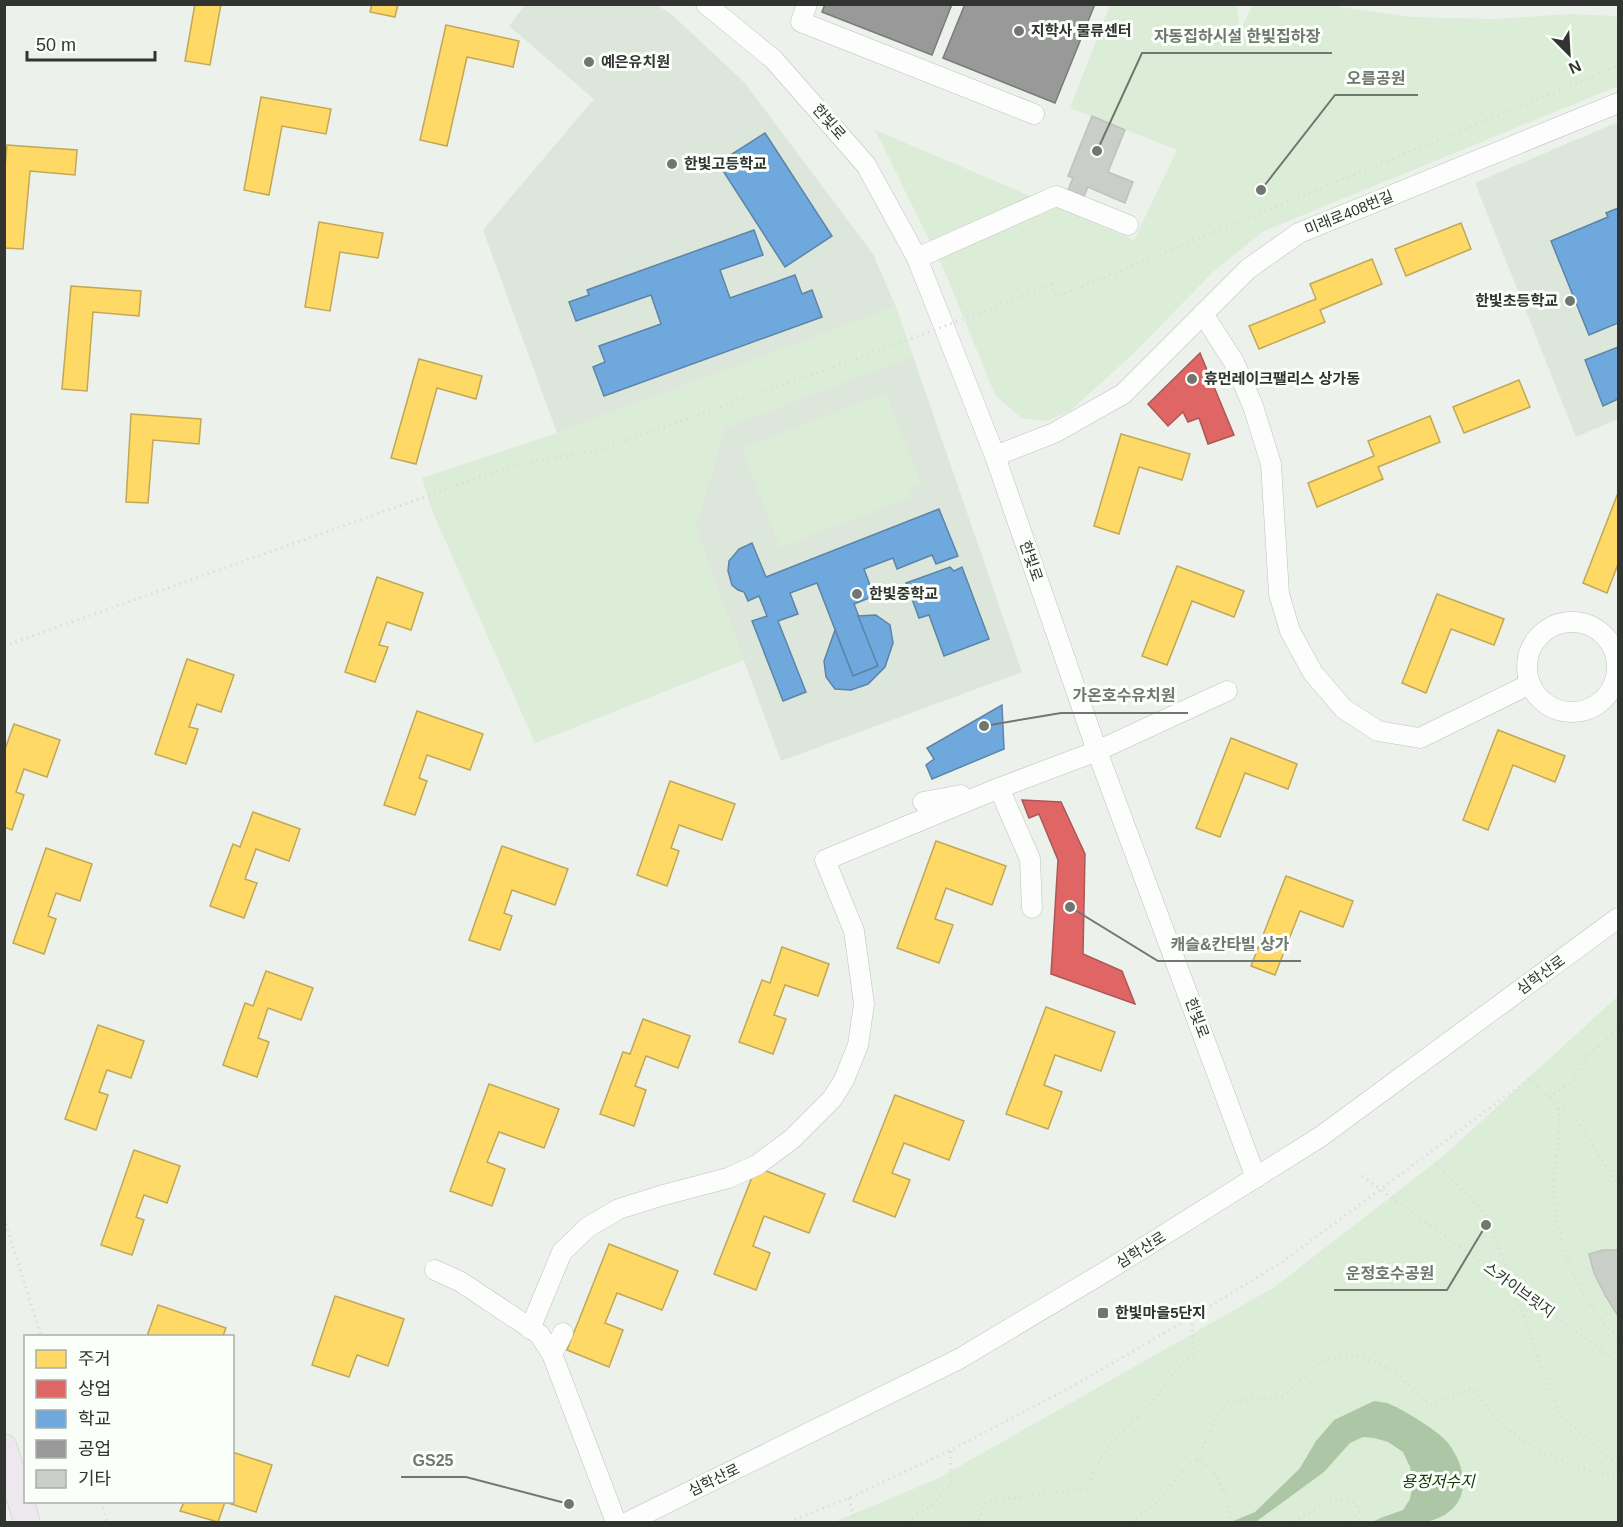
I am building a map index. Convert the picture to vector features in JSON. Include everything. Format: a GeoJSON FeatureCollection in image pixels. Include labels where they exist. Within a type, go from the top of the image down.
{"type":"FeatureCollection","features":[{"type":"Feature","properties":{"kind":"main road"},"geometry":{"type":"LineString","coordinates":[[4,1447],[27,1522]]}},
{"type":"Feature","properties":{"kind":"street","name":"한빛로"},"geometry":{"type":"LineString","coordinates":[[706,4],[774,60],[866,165],[917,258],[995,456],[1097,751],[1256,1178]]}},
{"type":"Feature","properties":{"kind":"street"},"geometry":{"type":"LineString","coordinates":[[807,4],[801,22],[1034,114]]}},
{"type":"Feature","properties":{"kind":"street","name":"미래로408번길"},"geometry":{"type":"LineString","coordinates":[[995,456],[1054,433],[1123,394],[1248,269],[1299,233],[1618,103]]}},
{"type":"Feature","properties":{"kind":"street"},"geometry":{"type":"LineString","coordinates":[[917,258],[1056,196],[1128,225]]}},
{"type":"Feature","properties":{"kind":"street"},"geometry":{"type":"LineString","coordinates":[[1203,314],[1234,362],[1253,406],[1271,464],[1279,594],[1290,632],[1313,673],[1344,710],[1378,731],[1419,738],[1530,684]]}},
{"type":"Feature","properties":{"kind":"street"},"geometry":{"type":"LineString","coordinates":[[1571,621],[1579,622],[1601,631],[1612,643],[1618,658],[1618,674],[1613,689],[1603,701],[1589,710],[1575,713],[1561,712],[1548,706],[1537,696],[1530,684],[1527,670],[1528,656],[1534,642],[1556,625],[1571,621]]}},
{"type":"Feature","properties":{"kind":"street"},"geometry":{"type":"LineString","coordinates":[[530,1329],[562,1252],[588,1227],[619,1209],[729,1178],[757,1165],[792,1139],[832,1099],[844,1080],[858,1045],[864,1004],[854,931],[825,860],[999,788],[1097,751],[1227,691]]}},
{"type":"Feature","properties":{"kind":"street"},"geometry":{"type":"LineString","coordinates":[[923,802],[999,788]]}},
{"type":"Feature","properties":{"kind":"street"},"geometry":{"type":"LineString","coordinates":[[999,788],[1030,859],[1032,908]]}},
{"type":"Feature","properties":{"kind":"street","name":"심학산로"},"geometry":{"type":"LineString","coordinates":[[628,1522],[959,1359],[1108,1270],[1320,1137],[1618,918]]}},
{"type":"Feature","properties":{"kind":"street"},"geometry":{"type":"LineString","coordinates":[[435,1270],[461,1282],[539,1334],[552,1354],[616,1522]]}},
{"type":"Feature","properties":{"kind":"street"},"geometry":{"type":"LineString","coordinates":[[552,1354],[563,1333]]}},
{"type":"Feature","properties":{"kind":"path"},"geometry":{"type":"LineString","coordinates":[[4,646],[515,465],[599,450],[900,343],[1051,284],[1056,297],[1618,66]]}},
{"type":"Feature","properties":{"kind":"path"},"geometry":{"type":"LineString","coordinates":[[1548,1098],[1574,1078],[1587,1056],[1618,1029]]}},
{"type":"Feature","properties":{"kind":"path"},"geometry":{"type":"LineString","coordinates":[[789,1522],[849,1498],[951,1450],[1073,1386],[1192,1317],[1281,1263],[1529,1079],[1558,1109],[1553,1195],[1566,1258],[1584,1294],[1602,1322],[1618,1336]]}},
{"type":"Feature","properties":{"kind":"path"},"geometry":{"type":"LineString","coordinates":[[1558,1109],[1570,1110],[1618,1186]]}},
{"type":"Feature","properties":{"kind":"path"},"geometry":{"type":"LineString","coordinates":[[1435,1163],[1478,1206],[1489,1221],[1559,1414],[1618,1466]]}},
{"type":"Feature","properties":{"kind":"path","name":"스카이브릿지"},"geometry":{"type":"LineString","coordinates":[[1362,1176],[1618,1362]]}},
{"type":"Feature","properties":{"kind":"path"},"geometry":{"type":"LineString","coordinates":[[4,1218],[41,1335]]}},
{"type":"Feature","properties":{"kind":"path"},"geometry":{"type":"LineString","coordinates":[[974,1522],[978,1522],[986,1502],[1089,1488],[1096,1467],[1107,1448],[1193,1354],[1192,1317]]}},
{"type":"Feature","properties":{"kind":"path"},"geometry":{"type":"LineString","coordinates":[[1131,1522],[1164,1494],[1188,1464],[1198,1459],[1225,1402],[1283,1396],[1322,1361],[1353,1354],[1377,1362],[1397,1374],[1430,1405],[1472,1388],[1502,1426],[1541,1452],[1587,1470],[1618,1476]]}},
{"type":"Feature","properties":{"kind":"path"},"geometry":{"type":"LineString","coordinates":[[907,1522],[934,1504],[951,1483],[951,1450]]}},
{"type":"Feature","properties":{"kind":"path"},"geometry":{"type":"LineString","coordinates":[[1198,1459],[1209,1466],[1219,1479],[1231,1522]]}},
{"type":"Feature","properties":{"kind":"path"},"geometry":{"type":"LineString","coordinates":[[849,1498],[855,1522]]}},
{"type":"Feature","properties":{"kind":"path"},"geometry":{"type":"LineString","coordinates":[[1293,1522],[1331,1501],[1346,1498],[1355,1503],[1359,1512],[1350,1522]]}},
{"type":"Feature","properties":{"kind":"path"},"geometry":{"type":"LineString","coordinates":[[101,1503],[107,1522]]}},
{"type":"Feature","properties":{"kind":"shaded area"},"geometry":{"type":"Polygon","coordinates":[[[1253,4],[1332,5],[1412,17],[1495,19],[1571,14],[1616,16],[1618,18],[1618,86],[1264,231],[1213,272],[1134,353],[1070,411],[1046,421],[1021,418],[995,395],[945,272],[875,130],[1134,240],[1177,150],[1070,108],[1110,5],[1237,5],[1240,31],[1253,4]]]}},
{"type":"Feature","properties":{"kind":"shaded area","name":"한빛고등학교"},"geometry":{"type":"Polygon","coordinates":[[[525,5],[656,5],[670,13],[744,82],[873,254],[896,307],[557,433],[483,230],[594,99],[509,26],[525,5]]]}},
{"type":"Feature","properties":{"kind":"shaded area","name":"한빛초등학교"},"geometry":{"type":"Polygon","coordinates":[[[1618,122],[1618,419],[1576,437],[1475,183],[1618,122]]]}},
{"type":"Feature","properties":{"kind":"shaded area"},"geometry":{"type":"Polygon","coordinates":[[[896,307],[913,356],[725,427],[695,528],[744,660],[535,743],[433,513],[422,478],[557,433],[896,307]]]}},
{"type":"Feature","properties":{"kind":"shaded area","name":"한빛중학교"},"geometry":{"type":"Polygon","coordinates":[[[913,356],[1022,672],[781,761],[695,528],[725,427],[913,356]]]}},
{"type":"Feature","properties":{"kind":"shaded area"},"geometry":{"type":"Polygon","coordinates":[[[886,393],[921,484],[908,489],[911,497],[780,547],[742,448],[886,393]]]}},
{"type":"Feature","properties":{"kind":"shaded area"},"geometry":{"type":"Polygon","coordinates":[[[1618,996],[1618,1522],[834,1522],[937,1479],[1273,1288],[1441,1158],[1618,996]]]}},
{"type":"Feature","properties":{"kind":"water","name":"용정저수지"},"geometry":{"type":"Polygon","coordinates":[[[1374,1401],[1387,1403],[1420,1421],[1444,1438],[1455,1453],[1460,1464],[1463,1486],[1456,1505],[1448,1513],[1421,1523],[1372,1522],[1403,1510],[1410,1499],[1413,1484],[1410,1467],[1403,1452],[1388,1442],[1363,1437],[1350,1443],[1324,1472],[1257,1521],[1231,1522],[1255,1512],[1290,1478],[1300,1468],[1316,1441],[1334,1420],[1374,1401]]]}},
{"type":"Feature","properties":{"kind":"building: 주거"},"geometry":{"type":"Polygon","coordinates":[[[195,4],[221,4],[210,65],[185,61],[195,4]]]}},
{"type":"Feature","properties":{"kind":"building: 주거"},"geometry":{"type":"Polygon","coordinates":[[[372,4],[398,4],[395,17],[370,12],[372,4]]]}},
{"type":"Feature","properties":{"kind":"building: 주거"},"geometry":{"type":"Polygon","coordinates":[[[446,25],[519,41],[513,67],[467,57],[447,146],[420,140],[446,25]]]}},
{"type":"Feature","properties":{"kind":"building: 주거"},"geometry":{"type":"Polygon","coordinates":[[[261,97],[331,109],[326,134],[282,126],[269,195],[244,190],[261,97]]]}},
{"type":"Feature","properties":{"kind":"building: 주거"},"geometry":{"type":"Polygon","coordinates":[[[7,145],[77,150],[75,175],[30,171],[23,249],[4,248],[4,179],[7,145]]]}},
{"type":"Feature","properties":{"kind":"building: 주거"},"geometry":{"type":"Polygon","coordinates":[[[319,222],[383,233],[378,258],[340,252],[330,311],[305,307],[319,222]]]}},
{"type":"Feature","properties":{"kind":"building: 주거"},"geometry":{"type":"Polygon","coordinates":[[[1461,223],[1471,249],[1406,276],[1395,249],[1461,223]]]}},
{"type":"Feature","properties":{"kind":"building: 주거"},"geometry":{"type":"Polygon","coordinates":[[[1372,259],[1382,284],[1320,310],[1325,322],[1259,349],[1249,326],[1316,299],[1310,284],[1372,259]]]}},
{"type":"Feature","properties":{"kind":"building: 주거"},"geometry":{"type":"Polygon","coordinates":[[[71,286],[141,291],[139,316],[93,312],[87,391],[62,389],[71,286]]]}},
{"type":"Feature","properties":{"kind":"building: 주거"},"geometry":{"type":"Polygon","coordinates":[[[419,359],[482,376],[476,399],[437,388],[416,464],[391,458],[419,359]]]}},
{"type":"Feature","properties":{"kind":"building: 주거"},"geometry":{"type":"Polygon","coordinates":[[[1519,380],[1530,407],[1464,433],[1453,407],[1519,380]]]}},
{"type":"Feature","properties":{"kind":"building: 주거"},"geometry":{"type":"Polygon","coordinates":[[[131,414],[201,419],[199,444],[153,440],[148,503],[126,502],[131,414]]]}},
{"type":"Feature","properties":{"kind":"building: 주거"},"geometry":{"type":"Polygon","coordinates":[[[1430,416],[1440,442],[1378,467],[1383,479],[1317,507],[1308,483],[1374,456],[1368,441],[1430,416]]]}},
{"type":"Feature","properties":{"kind":"building: 주거"},"geometry":{"type":"Polygon","coordinates":[[[1121,434],[1190,454],[1182,480],[1139,467],[1119,534],[1094,526],[1121,434]]]}},
{"type":"Feature","properties":{"kind":"building: 주거"},"geometry":{"type":"Polygon","coordinates":[[[1618,493],[1618,564],[1607,593],[1583,583],[1618,493]]]}},
{"type":"Feature","properties":{"kind":"building: 주거"},"geometry":{"type":"Polygon","coordinates":[[[1177,566],[1244,591],[1234,617],[1192,601],[1167,665],[1142,656],[1177,566]]]}},
{"type":"Feature","properties":{"kind":"building: 주거"},"geometry":{"type":"Polygon","coordinates":[[[377,577],[423,593],[411,630],[387,622],[379,645],[388,647],[375,682],[345,672],[377,577]]]}},
{"type":"Feature","properties":{"kind":"building: 주거"},"geometry":{"type":"Polygon","coordinates":[[[1437,594],[1504,619],[1494,645],[1451,629],[1426,693],[1402,683],[1437,594]]]}},
{"type":"Feature","properties":{"kind":"building: 주거"},"geometry":{"type":"Polygon","coordinates":[[[187,659],[234,675],[221,712],[197,704],[189,727],[198,729],[186,764],[155,754],[187,659]]]}},
{"type":"Feature","properties":{"kind":"building: 주거"},"geometry":{"type":"Polygon","coordinates":[[[417,711],[483,734],[470,770],[427,755],[419,778],[427,781],[415,815],[384,805],[417,711]]]}},
{"type":"Feature","properties":{"kind":"building: 주거"},"geometry":{"type":"Polygon","coordinates":[[[14,724],[60,740],[47,777],[24,769],[16,792],[24,795],[12,830],[4,827],[4,752],[14,724]]]}},
{"type":"Feature","properties":{"kind":"building: 주거"},"geometry":{"type":"Polygon","coordinates":[[[1498,730],[1565,756],[1555,782],[1513,765],[1488,830],[1463,820],[1498,730]]]}},
{"type":"Feature","properties":{"kind":"building: 주거"},"geometry":{"type":"Polygon","coordinates":[[[1231,738],[1297,764],[1288,789],[1245,773],[1220,837],[1196,828],[1231,738]]]}},
{"type":"Feature","properties":{"kind":"building: 주거"},"geometry":{"type":"Polygon","coordinates":[[[670,781],[735,804],[722,840],[679,825],[671,848],[679,851],[667,886],[637,875],[670,781]]]}},
{"type":"Feature","properties":{"kind":"building: 주거"},"geometry":{"type":"Polygon","coordinates":[[[253,812],[300,829],[289,861],[256,849],[245,879],[257,883],[244,918],[210,906],[233,844],[240,847],[253,812]]]}},
{"type":"Feature","properties":{"kind":"building: 주거"},"geometry":{"type":"Polygon","coordinates":[[[936,841],[1006,866],[992,905],[946,888],[935,919],[953,925],[939,963],[897,948],[936,841]]]}},
{"type":"Feature","properties":{"kind":"building: 주거"},"geometry":{"type":"Polygon","coordinates":[[[502,846],[568,869],[555,905],[512,890],[504,913],[512,916],[500,950],[469,940],[502,846]]]}},
{"type":"Feature","properties":{"kind":"building: 주거"},"geometry":{"type":"Polygon","coordinates":[[[46,848],[92,864],[80,901],[56,893],[48,916],[56,919],[44,954],[13,943],[46,848]]]}},
{"type":"Feature","properties":{"kind":"building: 주거"},"geometry":{"type":"Polygon","coordinates":[[[1286,876],[1353,901],[1343,927],[1300,911],[1275,975],[1251,966],[1286,876]]]}},
{"type":"Feature","properties":{"kind":"building: 주거"},"geometry":{"type":"Polygon","coordinates":[[[782,947],[829,964],[818,996],[785,985],[774,1015],[786,1019],[773,1054],[739,1042],[762,980],[770,983],[782,947]]]}},
{"type":"Feature","properties":{"kind":"building: 주거"},"geometry":{"type":"Polygon","coordinates":[[[266,971],[313,988],[301,1020],[268,1008],[258,1038],[269,1042],[257,1077],[223,1065],[245,1003],[253,1006],[266,971]]]}},
{"type":"Feature","properties":{"kind":"building: 주거"},"geometry":{"type":"Polygon","coordinates":[[[1046,1007],[1115,1032],[1101,1071],[1055,1055],[1044,1085],[1062,1092],[1048,1129],[1006,1114],[1046,1007]]]}},
{"type":"Feature","properties":{"kind":"building: 주거"},"geometry":{"type":"Polygon","coordinates":[[[643,1019],[690,1036],[678,1068],[646,1056],[635,1086],[646,1090],[634,1126],[600,1114],[623,1052],[630,1054],[643,1019]]]}},
{"type":"Feature","properties":{"kind":"building: 주거"},"geometry":{"type":"Polygon","coordinates":[[[98,1025],[144,1041],[131,1078],[107,1070],[99,1092],[108,1095],[96,1130],[65,1119],[98,1025]]]}},
{"type":"Feature","properties":{"kind":"building: 주거"},"geometry":{"type":"Polygon","coordinates":[[[489,1084],[559,1109],[544,1148],[499,1132],[487,1162],[505,1169],[492,1206],[450,1191],[489,1084]]]}},
{"type":"Feature","properties":{"kind":"building: 주거"},"geometry":{"type":"Polygon","coordinates":[[[895,1095],[964,1121],[949,1160],[904,1143],[892,1173],[910,1180],[895,1217],[853,1201],[895,1095]]]}},
{"type":"Feature","properties":{"kind":"building: 주거"},"geometry":{"type":"Polygon","coordinates":[[[134,1150],[180,1166],[167,1203],[144,1195],[136,1217],[144,1220],[132,1255],[101,1245],[134,1150]]]}},
{"type":"Feature","properties":{"kind":"building: 주거"},"geometry":{"type":"Polygon","coordinates":[[[756,1167],[825,1194],[809,1233],[764,1216],[753,1246],[770,1253],[756,1290],[714,1274],[756,1167]]]}},
{"type":"Feature","properties":{"kind":"building: 주거"},"geometry":{"type":"Polygon","coordinates":[[[609,1244],[678,1271],[662,1310],[617,1293],[605,1323],[623,1330],[609,1367],[567,1350],[609,1244]]]}},
{"type":"Feature","properties":{"kind":"building: 주거"},"geometry":{"type":"Polygon","coordinates":[[[335,1296],[404,1319],[388,1366],[357,1355],[349,1377],[312,1365],[335,1296]]]}},
{"type":"Feature","properties":{"kind":"building: 주거"},"geometry":{"type":"Polygon","coordinates":[[[158,1305],[226,1328],[223,1335],[147,1335],[158,1305]]]}},
{"type":"Feature","properties":{"kind":"building: 주거"},"geometry":{"type":"Polygon","coordinates":[[[234,1453],[272,1465],[256,1512],[228,1503],[234,1503],[234,1453]]]}},
{"type":"Feature","properties":{"kind":"building: 주거"},"geometry":{"type":"Polygon","coordinates":[[[184,1503],[225,1503],[218,1522],[180,1511],[184,1503]]]}},
{"type":"Feature","properties":{"kind":"building: 상업","name":"휴먼레이크팰리스 상가동"},"geometry":{"type":"Polygon","coordinates":[[[1200,353],[1234,435],[1208,444],[1199,418],[1188,422],[1183,412],[1168,426],[1148,404],[1200,353]]]}},
{"type":"Feature","properties":{"kind":"building: 상업"},"geometry":{"type":"Polygon","coordinates":[[[1022,800],[1061,802],[1085,854],[1083,954],[1122,971],[1135,1004],[1051,974],[1058,860],[1039,814],[1029,818],[1022,800]]]}},
{"type":"Feature","properties":{"kind":"building: 학교"},"geometry":{"type":"Polygon","coordinates":[[[765,133],[832,236],[785,267],[718,163],[765,133]]]}},
{"type":"Feature","properties":{"kind":"building: 학교"},"geometry":{"type":"Polygon","coordinates":[[[1618,208],[1618,323],[1589,335],[1551,241],[1608,217],[1606,213],[1618,208]]]}},
{"type":"Feature","properties":{"kind":"building: 학교"},"geometry":{"type":"Polygon","coordinates":[[[754,230],[763,255],[720,270],[730,298],[795,275],[802,294],[812,290],[822,317],[604,396],[593,367],[605,362],[599,346],[661,324],[651,295],[576,321],[569,302],[589,295],[587,290],[754,230]]]}},
{"type":"Feature","properties":{"kind":"building: 학교"},"geometry":{"type":"Polygon","coordinates":[[[1618,347],[1618,399],[1603,406],[1585,360],[1618,347]]]}},
{"type":"Feature","properties":{"kind":"building: 학교"},"geometry":{"type":"Polygon","coordinates":[[[939,509],[958,556],[936,564],[932,555],[897,569],[893,558],[864,569],[874,596],[854,604],[878,666],[853,676],[817,583],[790,593],[798,614],[778,621],[806,692],[783,701],[752,621],[767,616],[759,596],[748,601],[744,592],[732,585],[728,571],[729,561],[739,549],[752,543],[766,577],[939,509]]]}},
{"type":"Feature","properties":{"kind":"building: 학교"},"geometry":{"type":"Polygon","coordinates":[[[950,567],[954,571],[962,567],[989,639],[944,656],[929,615],[919,618],[906,583],[950,567]]]}},
{"type":"Feature","properties":{"kind":"building: 학교"},"geometry":{"type":"Polygon","coordinates":[[[876,615],[890,625],[893,643],[885,667],[868,684],[851,690],[835,689],[826,677],[824,661],[835,630],[853,676],[878,666],[858,616],[876,615]]]}},
{"type":"Feature","properties":{"kind":"building: 학교"},"geometry":{"type":"Polygon","coordinates":[[[1002,705],[1004,749],[932,779],[926,765],[934,759],[927,748],[1002,705]]]}},
{"type":"Feature","properties":{"kind":"building: 공업"},"geometry":{"type":"Polygon","coordinates":[[[825,4],[952,4],[932,55],[822,12],[825,4]]]}},
{"type":"Feature","properties":{"kind":"building: 공업","name":"지학사 물류센터"},"geometry":{"type":"Polygon","coordinates":[[[965,4],[1095,4],[1055,103],[943,58],[965,4]]]}},
{"type":"Feature","properties":{"kind":"building: 기타"},"geometry":{"type":"Polygon","coordinates":[[[1092,116],[1125,130],[1108,172],[1133,182],[1125,203],[1088,187],[1084,196],[1068,190],[1073,178],[1068,176],[1092,116]]]}},
{"type":"Feature","properties":{"kind":"building: 기타"},"geometry":{"type":"Polygon","coordinates":[[[1603,1250],[1618,1250],[1618,1316],[1594,1273],[1589,1254],[1603,1250]]]}},
{"type":"Feature","properties":{"kind":"place","name":"지학사 물류센터"},"geometry":{"type":"Point","coordinates":[1019,31]}},
{"type":"Feature","properties":{"kind":"place","name":"예은유치원"},"geometry":{"type":"Point","coordinates":[589,62]}},
{"type":"Feature","properties":{"kind":"place","name":"자동집하시설 한빛집하장"},"geometry":{"type":"Point","coordinates":[1097,151]}},
{"type":"Feature","properties":{"kind":"place","name":"한빛고등학교"},"geometry":{"type":"Point","coordinates":[672,164]}},
{"type":"Feature","properties":{"kind":"place","name":"오름공원"},"geometry":{"type":"Point","coordinates":[1261,190]}},
{"type":"Feature","properties":{"kind":"place","name":"한빛초등학교"},"geometry":{"type":"Point","coordinates":[1570,301]}},
{"type":"Feature","properties":{"kind":"place","name":"휴먼레이크팰리스 상가동"},"geometry":{"type":"Point","coordinates":[1192,379]}},
{"type":"Feature","properties":{"kind":"place","name":"한빛중학교"},"geometry":{"type":"Point","coordinates":[857,594]}},
{"type":"Feature","properties":{"kind":"place","name":"가온호수유치원"},"geometry":{"type":"Point","coordinates":[984,726]}},
{"type":"Feature","properties":{"kind":"place","name":"캐슬&칸타빌 상가"},"geometry":{"type":"Point","coordinates":[1070,907]}},
{"type":"Feature","properties":{"kind":"place","name":"운정호수공원"},"geometry":{"type":"Point","coordinates":[1486,1225]}},
{"type":"Feature","properties":{"kind":"place","name":"한빛마을5단지"},"geometry":{"type":"Point","coordinates":[1103,1313]}},
{"type":"Feature","properties":{"kind":"place","name":"GS25"},"geometry":{"type":"Point","coordinates":[569,1504]}}]}
